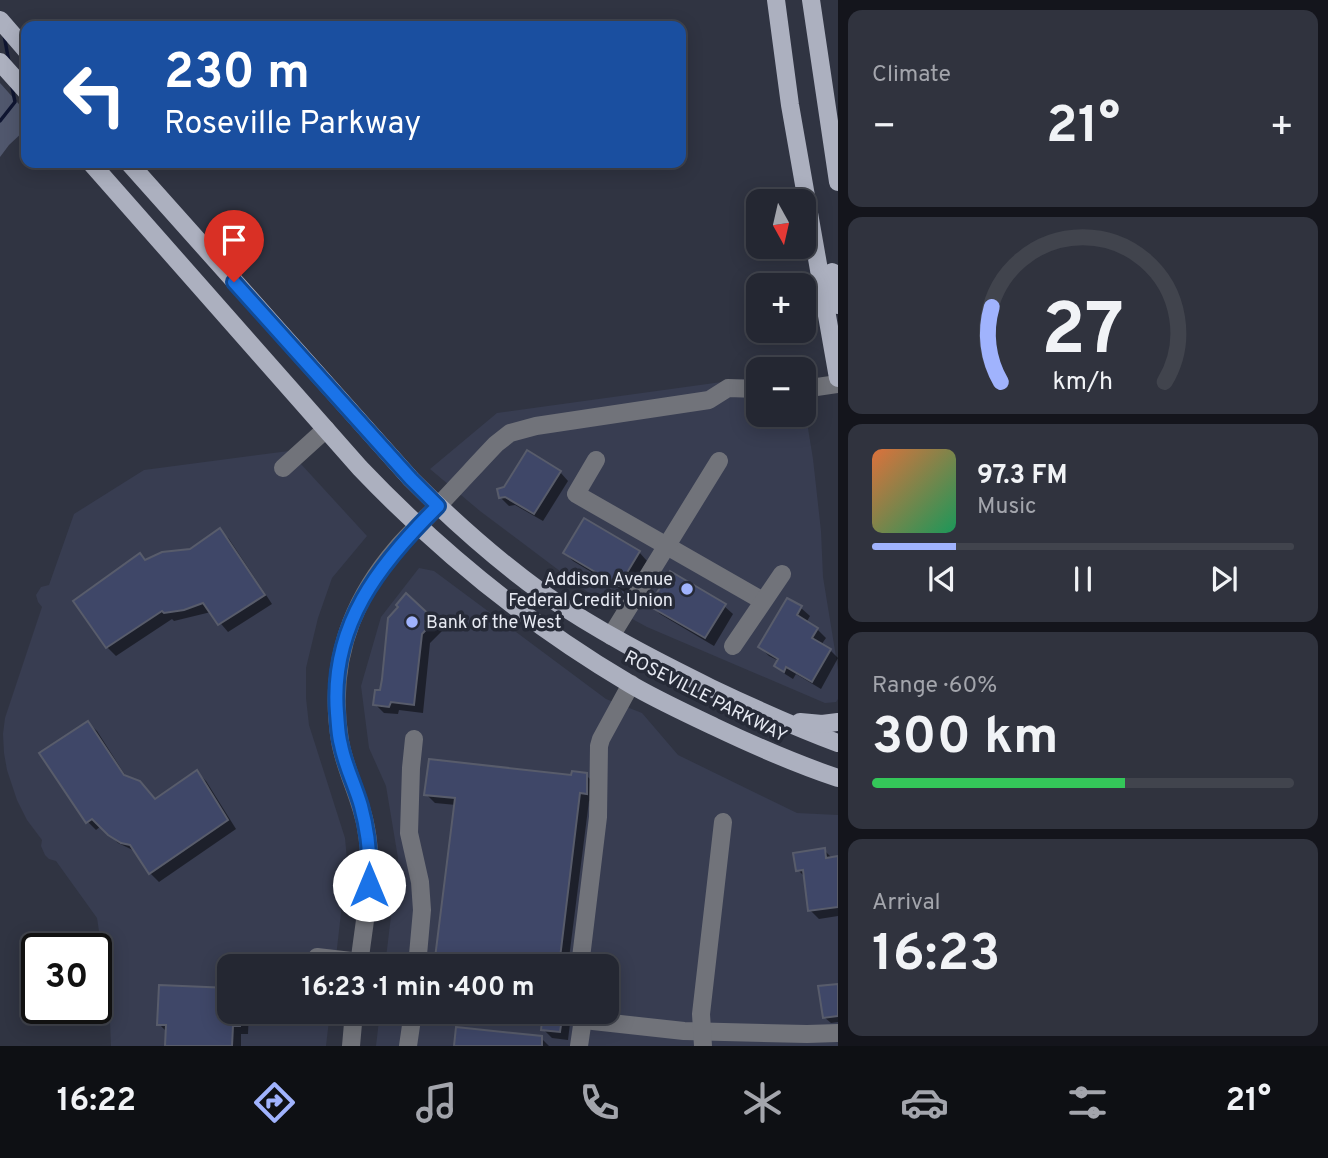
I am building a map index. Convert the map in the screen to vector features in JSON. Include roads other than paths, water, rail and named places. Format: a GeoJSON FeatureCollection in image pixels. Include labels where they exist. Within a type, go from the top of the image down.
{"type":"FeatureCollection","features":[{"type":"Feature","properties":{"kind":"main road"},"geometry":{"type":"LineString","coordinates":[[776,0],[790,106],[805,189]]}},
{"type":"Feature","properties":{"kind":"main road"},"geometry":{"type":"LineString","coordinates":[[811,0],[838,182]]}},
{"type":"Feature","properties":{"kind":"main road"},"geometry":{"type":"LineString","coordinates":[[0,20],[21,44]]}},
{"type":"Feature","properties":{"kind":"main road"},"geometry":{"type":"LineString","coordinates":[[0,62],[21,85]]}},
{"type":"Feature","properties":{"kind":"main road","name":"ROSEVILLE PARKWAY"},"geometry":{"type":"LineString","coordinates":[[97,168],[360,468],[418,526],[530,619],[631,684],[674,708],[790,761],[838,778]]}},
{"type":"Feature","properties":{"kind":"main road","name":"ROSEVILLE PARKWAY"},"geometry":{"type":"LineString","coordinates":[[133,168],[411,479],[438,506],[541,592],[646,657],[838,743]]}},
{"type":"Feature","properties":{"kind":"main road"},"geometry":{"type":"LineString","coordinates":[[816,234],[828,252],[838,305]]}},
{"type":"Feature","properties":{"kind":"main road"},"geometry":{"type":"LineString","coordinates":[[816,251],[838,378]]}},
{"type":"Feature","properties":{"kind":"main road"},"geometry":{"type":"LineString","coordinates":[[757,709],[804,723],[838,722]]}},
{"type":"Feature","properties":{"kind":"main road"},"geometry":{"type":"LineString","coordinates":[[790,761],[838,785]]}},
{"type":"Feature","properties":{"kind":"street"},"geometry":{"type":"LineString","coordinates":[[816,387],[838,384]]}},
{"type":"Feature","properties":{"kind":"street"},"geometry":{"type":"LineString","coordinates":[[361,954],[369,885],[369,847],[361,806],[340,744],[336,703],[341,649],[361,599],[396,549],[496,444],[510,433],[536,426],[709,400],[728,388],[746,389]]}},
{"type":"Feature","properties":{"kind":"street"},"geometry":{"type":"LineString","coordinates":[[283,468],[326,429]]}},
{"type":"Feature","properties":{"kind":"street"},"geometry":{"type":"LineString","coordinates":[[596,460],[576,494],[763,601]]}},
{"type":"Feature","properties":{"kind":"street"},"geometry":{"type":"LineString","coordinates":[[611,636],[719,461]]}},
{"type":"Feature","properties":{"kind":"street"},"geometry":{"type":"LineString","coordinates":[[733,646],[782,575]]}},
{"type":"Feature","properties":{"kind":"street"},"geometry":{"type":"LineString","coordinates":[[581,954],[597,817],[599,746],[631,684]]}},
{"type":"Feature","properties":{"kind":"street"},"geometry":{"type":"LineString","coordinates":[[414,739],[409,834],[421,882],[422,910],[418,954]]}},
{"type":"Feature","properties":{"kind":"street"},"geometry":{"type":"LineString","coordinates":[[702,1039],[701,1014],[723,822]]}},
{"type":"Feature","properties":{"kind":"street"},"geometry":{"type":"LineString","coordinates":[[619,1021],[684,1031],[702,1039],[838,1033]]}},
{"type":"Feature","properties":{"kind":"street"},"geometry":{"type":"LineString","coordinates":[[351,1046],[353,1024]]}},
{"type":"Feature","properties":{"kind":"street"},"geometry":{"type":"LineString","coordinates":[[408,1046],[411,1024]]}},
{"type":"Feature","properties":{"kind":"street"},"geometry":{"type":"LineString","coordinates":[[579,1046],[583,1024]]}},
{"type":"Feature","properties":{"kind":"waterway"},"geometry":{"type":"LineString","coordinates":[[4,35],[9,62]]}},
{"type":"Feature","properties":{"kind":"waterway"},"geometry":{"type":"LineString","coordinates":[[0,121],[15,102],[12,87]]}},
{"type":"Feature","properties":{"kind":"place","name":"Addison Avenue Federal Credit Union"},"geometry":{"type":"Point","coordinates":[687,589]}},
{"type":"Feature","properties":{"kind":"place","name":"Bank of the West"},"geometry":{"type":"Point","coordinates":[412,622]}}]}
